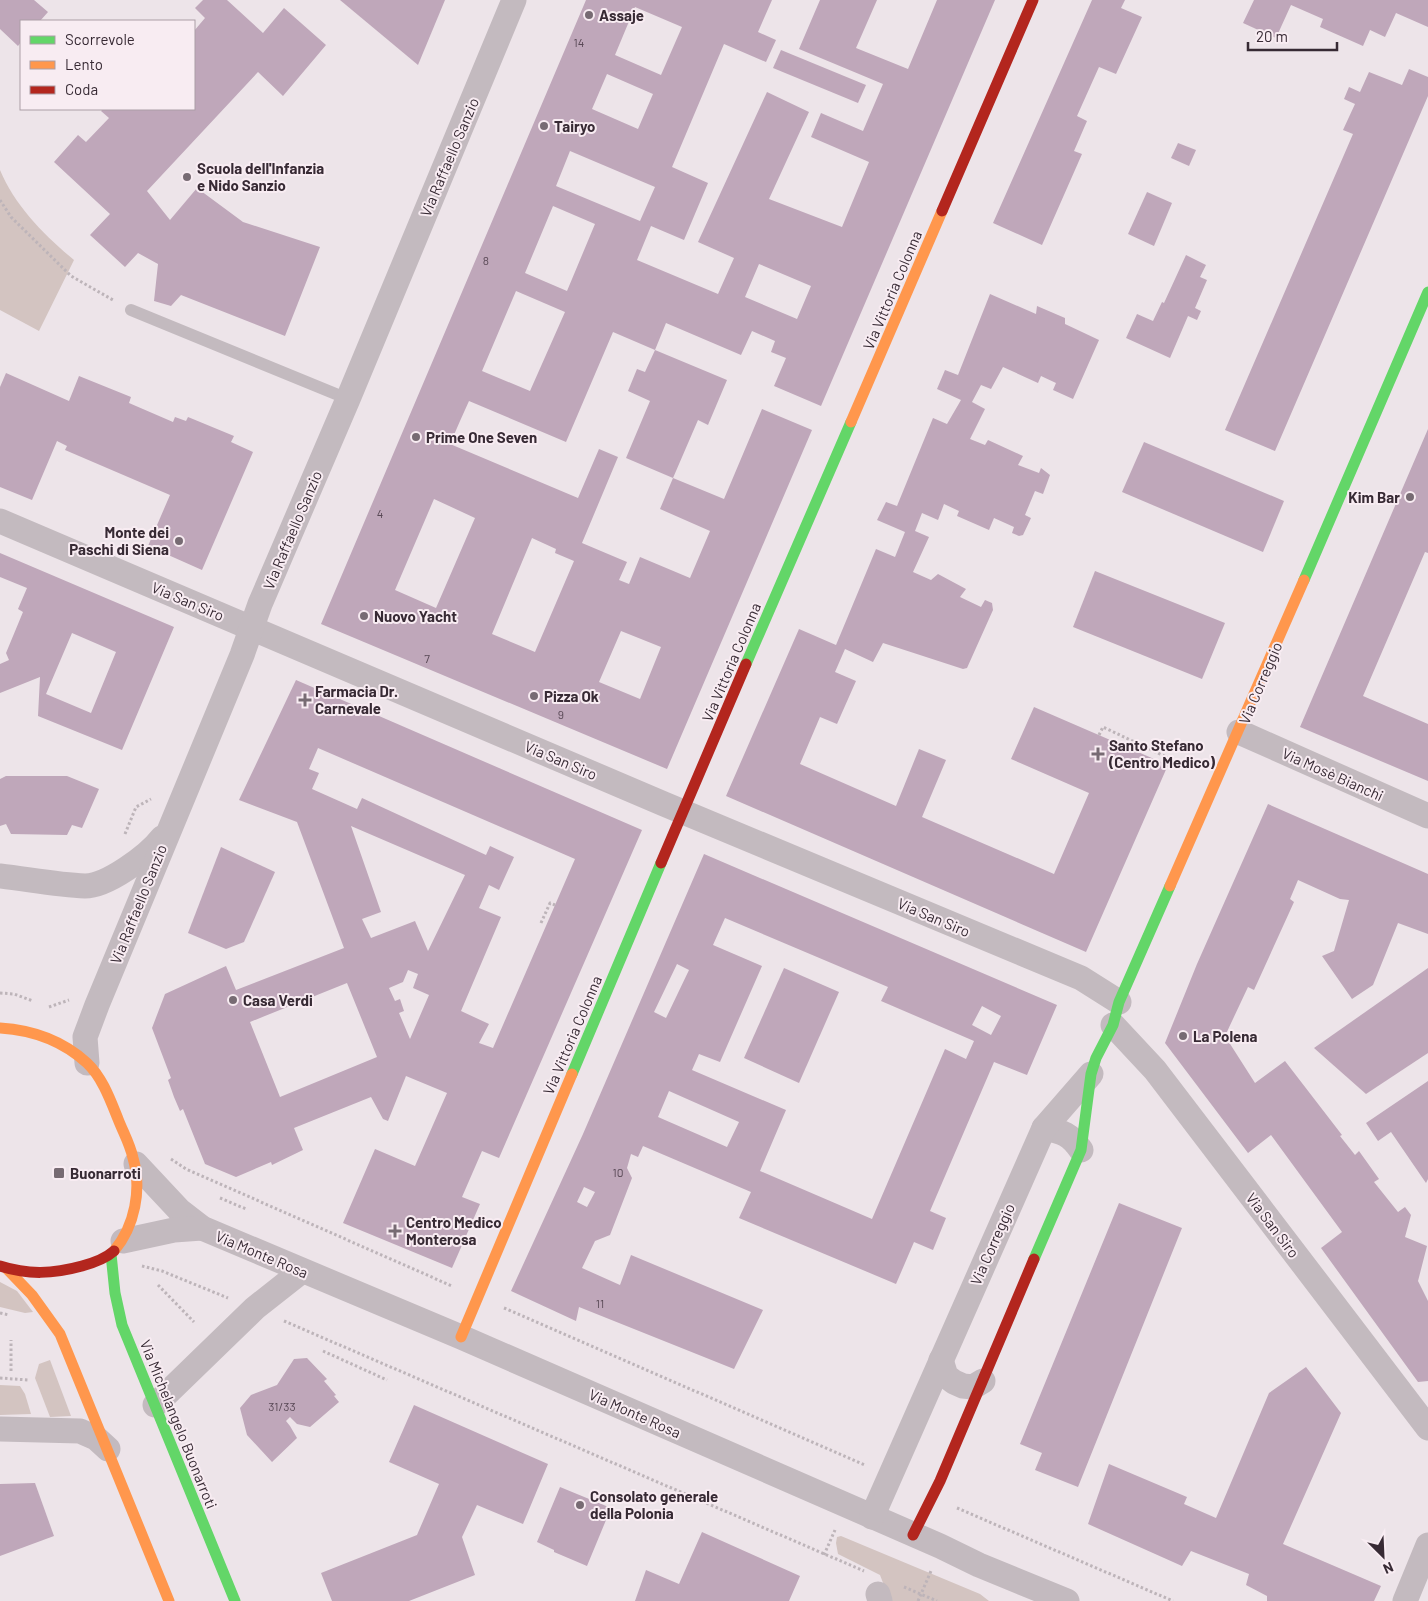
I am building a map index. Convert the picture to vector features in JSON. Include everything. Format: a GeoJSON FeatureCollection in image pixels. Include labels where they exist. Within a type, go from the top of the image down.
{"type":"FeatureCollection","features":[{"type":"Feature","properties":{"kind":"street","name":"Via Raffaello Sanzio"},"geometry":{"type":"LineString","coordinates":[[87,1064],[85,1037],[252,628],[260,604],[348,399],[514,0]]}},
{"type":"Feature","properties":{"kind":"street","name":"Via Vittoria Colonna"},"geometry":{"type":"LineString","coordinates":[[461,1338],[682,812],[1033,0]]}},
{"type":"Feature","properties":{"kind":"street","name":"Via Correggio"},"geometry":{"type":"LineString","coordinates":[[913,1535],[940,1481],[1081,1150],[1091,1074],[1096,1058],[1239,732],[1428,292]]}},
{"type":"Feature","properties":{"kind":"street","name":"Via San Siro"},"geometry":{"type":"LineString","coordinates":[[0,521],[682,812],[1081,978],[1116,1014],[1155,1070],[1428,1428]]}},
{"type":"Feature","properties":{"kind":"street","name":"Via Mosè Bianchi"},"geometry":{"type":"LineString","coordinates":[[1239,732],[1428,816]]}},
{"type":"Feature","properties":{"kind":"street"},"geometry":{"type":"LineString","coordinates":[[0,876],[86,886],[100,883],[154,849],[169,828]]}},
{"type":"Feature","properties":{"kind":"street"},"geometry":{"type":"LineString","coordinates":[[0,1028],[18,1028],[57,1041],[87,1064],[109,1095],[136,1164],[137,1186],[133,1214],[117,1248],[81,1267],[58,1272],[34,1273],[4,1268]]}},
{"type":"Feature","properties":{"kind":"street","name":"Via Correggio"},"geometry":{"type":"LineString","coordinates":[[872,1517],[1044,1128],[1091,1074]]}},
{"type":"Feature","properties":{"kind":"street"},"geometry":{"type":"LineString","coordinates":[[1044,1128],[1060,1132],[1073,1139],[1081,1150]]}},
{"type":"Feature","properties":{"kind":"street","name":"Via Monte Rosa"},"geometry":{"type":"LineString","coordinates":[[136,1164],[180,1211],[202,1228],[461,1338],[913,1535],[979,1565],[1035,1595],[1067,1601]]}},
{"type":"Feature","properties":{"kind":"street","name":"Via Monte Rosa"},"geometry":{"type":"LineString","coordinates":[[117,1248],[174,1230],[202,1228]]}},
{"type":"Feature","properties":{"kind":"street","name":"Via Michelangelo Buonarroti"},"geometry":{"type":"LineString","coordinates":[[117,1248],[119,1315],[235,1601]]}},
{"type":"Feature","properties":{"kind":"street"},"geometry":{"type":"LineString","coordinates":[[4,1268],[32,1295],[60,1334],[169,1601]]}},
{"type":"Feature","properties":{"kind":"street"},"geometry":{"type":"LineString","coordinates":[[156,1406],[255,1308],[302,1271]]}},
{"type":"Feature","properties":{"kind":"street"},"geometry":{"type":"LineString","coordinates":[[941,1360],[946,1376],[954,1382],[963,1386],[973,1387],[983,1381]]}},
{"type":"Feature","properties":{"kind":"street"},"geometry":{"type":"LineString","coordinates":[[0,1429],[80,1431],[96,1438],[103,1438]]}},
{"type":"Feature","properties":{"kind":"street"},"geometry":{"type":"LineString","coordinates":[[1405,1601],[1428,1545]]}},
{"type":"Feature","properties":{"kind":"lane"},"geometry":{"type":"LineString","coordinates":[[131,310],[348,399]]}},
{"type":"Feature","properties":{"kind":"path"},"geometry":{"type":"LineString","coordinates":[[0,200],[11,217],[71,276],[131,310]]}},
{"type":"Feature","properties":{"kind":"path"},"geometry":{"type":"LineString","coordinates":[[1099,735],[1103,726],[1183,765]]}},
{"type":"Feature","properties":{"kind":"path"},"geometry":{"type":"LineString","coordinates":[[541,923],[550,903],[555,905]]}},
{"type":"Feature","properties":{"kind":"path"},"geometry":{"type":"LineString","coordinates":[[165,1154],[186,1169],[456,1288]]}},
{"type":"Feature","properties":{"kind":"path"},"geometry":{"type":"LineString","coordinates":[[220,1198],[246,1209]]}},
{"type":"Feature","properties":{"kind":"path"},"geometry":{"type":"LineString","coordinates":[[138,1271],[142,1266],[162,1271],[234,1300]]}},
{"type":"Feature","properties":{"kind":"path"},"geometry":{"type":"LineString","coordinates":[[158,1284],[194,1322]]}},
{"type":"Feature","properties":{"kind":"path"},"geometry":{"type":"LineString","coordinates":[[496,1304],[872,1467]]}},
{"type":"Feature","properties":{"kind":"path"},"geometry":{"type":"LineString","coordinates":[[284,1321],[824,1555],[875,1589]]}},
{"type":"Feature","properties":{"kind":"path"},"geometry":{"type":"LineString","coordinates":[[11,1340],[11,1371]]}},
{"type":"Feature","properties":{"kind":"path"},"geometry":{"type":"LineString","coordinates":[[323,1351],[387,1380]]}},
{"type":"Feature","properties":{"kind":"path"},"geometry":{"type":"LineString","coordinates":[[0,1378],[28,1380]]}},
{"type":"Feature","properties":{"kind":"path"},"geometry":{"type":"LineString","coordinates":[[950,1505],[1173,1601]]}},
{"type":"Feature","properties":{"kind":"path"},"geometry":{"type":"LineString","coordinates":[[824,1555],[832,1538]]}},
{"type":"Feature","properties":{"kind":"path"},"geometry":{"type":"LineString","coordinates":[[918,1601],[929,1575]]}},
{"type":"Feature","properties":{"kind":"path"},"geometry":{"type":"LineString","coordinates":[[903,1587],[937,1601]]}},
{"type":"Feature","properties":{"kind":"shaded area"},"geometry":{"type":"Polygon","coordinates":[[[0,170],[14,196],[31,219],[74,260],[39,331],[0,310],[0,170]]]}},
{"type":"Feature","properties":{"kind":"shaded area"},"geometry":{"type":"Polygon","coordinates":[[[0,1282],[17,1291],[33,1312],[25,1313],[0,1307],[0,1282]]]}},
{"type":"Feature","properties":{"kind":"shaded area"},"geometry":{"type":"Polygon","coordinates":[[[50,1360],[71,1416],[50,1417],[35,1378],[39,1364],[50,1360]]]}},
{"type":"Feature","properties":{"kind":"shaded area"},"geometry":{"type":"Polygon","coordinates":[[[0,1385],[20,1386],[25,1394],[31,1414],[0,1415],[0,1385]]]}},
{"type":"Feature","properties":{"kind":"shaded area"},"geometry":{"type":"Polygon","coordinates":[[[841,1536],[980,1594],[989,1601],[890,1601],[880,1575],[838,1554],[837,1537],[841,1536]]]}},
{"type":"Feature","properties":{"kind":"building"},"geometry":{"type":"Polygon","coordinates":[[[0,0],[34,0],[48,12],[41,20],[20,20],[20,43],[18,46],[0,29],[0,0]]]}},
{"type":"Feature","properties":{"kind":"building"},"geometry":{"type":"Polygon","coordinates":[[[203,0],[227,0],[263,33],[284,8],[326,45],[283,96],[258,72],[147,191],[170,220],[197,188],[243,222],[320,247],[285,336],[181,295],[171,306],[154,301],[158,264],[138,253],[125,267],[90,235],[110,214],[54,162],[78,135],[86,142],[109,118],[102,110],[195,110],[195,30],[205,18],[195,8],[203,0]]]}},
{"type":"Feature","properties":{"kind":"building"},"geometry":{"type":"Polygon","coordinates":[[[340,0],[445,0],[418,65],[340,0]]]}},
{"type":"Feature","properties":{"kind":"building"},"geometry":{"type":"Polygon","coordinates":[[[586,0],[772,0],[758,32],[776,40],[766,62],[724,44],[672,167],[708,183],[684,240],[651,226],[637,260],[718,294],[734,258],[698,242],[767,92],[809,112],[769,199],[842,227],[869,162],[811,137],[821,113],[863,131],[883,84],[799,49],[820,0],[877,0],[856,48],[908,69],[937,0],[995,0],[821,406],[774,386],[786,358],[771,352],[775,341],[752,331],[741,355],[666,323],[655,350],[613,332],[566,442],[469,401],[450,444],[578,498],[599,449],[618,457],[582,543],[627,562],[619,580],[629,584],[640,557],[690,578],[710,531],[660,509],[673,478],[724,499],[762,409],[812,430],[667,769],[321,624],[586,0]],[[635,7],[615,55],[661,75],[682,27],[635,7]],[[607,74],[592,109],[638,129],[653,94],[607,74]],[[570,151],[556,186],[640,221],[655,187],[570,151]],[[553,206],[525,273],[567,291],[595,224],[553,206]],[[759,264],[745,297],[797,319],[811,286],[759,264]],[[516,291],[482,371],[530,391],[565,312],[516,291]],[[434,499],[395,590],[436,608],[475,518],[434,499]],[[532,538],[492,634],[535,652],[574,561],[555,553],[556,549],[532,538]],[[621,631],[599,682],[640,699],[661,647],[621,631]]]}},
{"type":"Feature","properties":{"kind":"building"},"geometry":{"type":"Polygon","coordinates":[[[1092,0],[1125,0],[1121,8],[1142,17],[1116,74],[1099,67],[1077,116],[1087,121],[1074,151],[1082,154],[1042,245],[993,223],[1092,0]]]}},
{"type":"Feature","properties":{"kind":"building"},"geometry":{"type":"Polygon","coordinates":[[[1254,0],[1428,0],[1428,27],[1396,13],[1385,37],[1370,30],[1363,46],[1320,27],[1323,19],[1291,5],[1276,38],[1243,23],[1254,0]]]}},
{"type":"Feature","properties":{"kind":"building"},"geometry":{"type":"Polygon","coordinates":[[[781,50],[866,85],[858,103],[773,68],[781,50]]]}},
{"type":"Feature","properties":{"kind":"building"},"geometry":{"type":"Polygon","coordinates":[[[1409,69],[1428,77],[1428,96],[1275,451],[1225,430],[1353,134],[1343,130],[1355,104],[1344,99],[1349,87],[1360,92],[1369,72],[1402,85],[1409,69]]]}},
{"type":"Feature","properties":{"kind":"building"},"geometry":{"type":"Polygon","coordinates":[[[1178,143],[1196,150],[1189,166],[1171,158],[1178,143]]]}},
{"type":"Feature","properties":{"kind":"building"},"geometry":{"type":"Polygon","coordinates":[[[1147,192],[1172,203],[1154,246],[1128,234],[1147,192]]]}},
{"type":"Feature","properties":{"kind":"building"},"geometry":{"type":"Polygon","coordinates":[[[1186,255],[1206,265],[1200,277],[1207,280],[1195,308],[1201,311],[1197,320],[1188,316],[1170,358],[1126,338],[1137,314],[1153,321],[1162,302],[1164,303],[1186,255]]]}},
{"type":"Feature","properties":{"kind":"building"},"geometry":{"type":"Polygon","coordinates":[[[990,294],[1036,314],[1037,306],[1065,318],[1065,324],[1099,340],[1073,399],[1053,390],[1056,383],[1041,376],[1038,383],[1003,367],[991,389],[981,385],[972,402],[985,409],[970,439],[985,445],[988,440],[1023,456],[1018,465],[1039,473],[1041,468],[1050,475],[1043,494],[1035,491],[1025,515],[1031,518],[1023,535],[1019,536],[1012,533],[1014,527],[994,518],[989,530],[957,516],[959,511],[944,504],[938,520],[922,513],[915,531],[929,537],[913,572],[931,580],[938,574],[966,589],[960,597],[981,607],[985,600],[992,603],[993,610],[967,668],[963,669],[883,643],[873,662],[845,649],[835,672],[856,681],[837,724],[820,717],[800,764],[896,806],[919,749],[946,760],[922,817],[1054,874],[1089,793],[1011,759],[1034,707],[1168,765],[1086,952],[726,796],[799,629],[836,645],[876,549],[895,557],[905,532],[877,520],[886,502],[897,506],[933,418],[947,424],[961,400],[937,389],[945,370],[958,375],[990,294]]]}},
{"type":"Feature","properties":{"kind":"building"},"geometry":{"type":"Polygon","coordinates":[[[655,350],[727,380],[708,425],[698,420],[673,478],[626,458],[650,401],[628,391],[637,369],[645,372],[655,350]]]}},
{"type":"Feature","properties":{"kind":"building"},"geometry":{"type":"Polygon","coordinates":[[[6,373],[69,401],[79,376],[131,397],[129,403],[173,422],[175,417],[186,421],[188,417],[234,436],[231,442],[253,452],[202,570],[148,546],[170,495],[65,450],[67,446],[57,441],[32,500],[0,487],[0,387],[6,373]]]}},
{"type":"Feature","properties":{"kind":"building"},"geometry":{"type":"Polygon","coordinates":[[[1428,429],[1428,553],[1425,552],[1363,696],[1428,724],[1428,781],[1300,727],[1428,429]]]}},
{"type":"Feature","properties":{"kind":"building"},"geometry":{"type":"Polygon","coordinates":[[[1144,442],[1284,501],[1263,552],[1122,492],[1144,442]]]}},
{"type":"Feature","properties":{"kind":"building"},"geometry":{"type":"Polygon","coordinates":[[[0,553],[174,627],[122,750],[38,716],[40,677],[0,693],[0,664],[9,660],[6,653],[23,612],[18,609],[27,588],[0,577],[0,553]],[[72,633],[46,694],[91,713],[116,652],[72,633]]]}},
{"type":"Feature","properties":{"kind":"building"},"geometry":{"type":"Polygon","coordinates":[[[1095,571],[1225,623],[1202,679],[1073,627],[1095,571]]]}},
{"type":"Feature","properties":{"kind":"building"},"geometry":{"type":"Polygon","coordinates":[[[296,680],[642,830],[499,1158],[482,1151],[462,1197],[480,1204],[452,1268],[343,1223],[375,1149],[415,1166],[447,1093],[406,1076],[388,1121],[383,1119],[371,1097],[294,1128],[303,1150],[272,1165],[271,1162],[236,1177],[205,1164],[183,1109],[180,1111],[168,1080],[171,1078],[152,1028],[165,994],[226,966],[236,990],[344,948],[297,822],[239,800],[296,680]],[[318,748],[309,769],[319,773],[312,789],[357,809],[362,798],[486,855],[490,846],[514,857],[499,890],[489,885],[479,908],[501,917],[461,1011],[489,1024],[479,1043],[493,1048],[575,859],[318,748]],[[351,826],[381,912],[362,919],[371,938],[415,921],[428,951],[465,875],[351,826]],[[408,970],[403,982],[389,988],[395,1001],[400,999],[404,1011],[399,1013],[410,1039],[429,995],[413,988],[418,974],[408,970]],[[347,983],[250,1022],[280,1097],[377,1057],[347,983]]]}},
{"type":"Feature","properties":{"kind":"building"},"geometry":{"type":"Polygon","coordinates":[[[6,776],[67,776],[99,789],[82,828],[72,825],[67,835],[11,834],[6,824],[0,826],[0,779],[6,776]]]}},
{"type":"Feature","properties":{"kind":"building"},"geometry":{"type":"Polygon","coordinates":[[[1268,804],[1428,874],[1428,934],[1398,923],[1373,985],[1352,999],[1322,956],[1334,951],[1349,900],[1340,899],[1298,880],[1290,899],[1294,902],[1254,990],[1248,987],[1225,1036],[1255,1083],[1285,1061],[1342,1135],[1340,1136],[1355,1155],[1359,1151],[1379,1179],[1374,1182],[1398,1212],[1405,1207],[1411,1215],[1405,1237],[1427,1246],[1418,1281],[1428,1301],[1428,1381],[1418,1382],[1321,1248],[1342,1232],[1271,1135],[1248,1153],[1165,1043],[1197,964],[1268,804]]]}},
{"type":"Feature","properties":{"kind":"building"},"geometry":{"type":"Polygon","coordinates":[[[221,847],[275,872],[244,942],[226,949],[188,933],[221,847]]]}},
{"type":"Feature","properties":{"kind":"building"},"geometry":{"type":"Polygon","coordinates":[[[704,854],[1057,1005],[1027,1075],[994,1062],[930,1211],[946,1218],[933,1250],[914,1242],[896,1284],[739,1218],[751,1192],[643,1146],[638,1157],[631,1154],[627,1168],[632,1178],[610,1235],[595,1241],[582,1268],[620,1285],[631,1255],[763,1310],[734,1369],[579,1307],[576,1321],[511,1291],[583,1134],[704,854]],[[725,918],[713,945],[762,966],[720,1062],[699,1054],[692,1070],[786,1110],[760,1171],[872,1219],[945,1049],[966,1059],[974,1041],[881,1001],[888,987],[725,918]],[[677,964],[654,1012],[666,1018],[689,970],[677,964]],[[982,1006],[972,1025],[991,1035],[1001,1016],[982,1006]],[[669,1091],[658,1117],[727,1147],[739,1122],[669,1091]],[[584,1187],[577,1202],[587,1207],[595,1192],[584,1187]]]}},
{"type":"Feature","properties":{"kind":"building"},"geometry":{"type":"Polygon","coordinates":[[[784,968],[839,992],[799,1083],[744,1058],[784,968]]]}},
{"type":"Feature","properties":{"kind":"building"},"geometry":{"type":"Polygon","coordinates":[[[1428,968],[1428,1053],[1366,1094],[1314,1048],[1428,968]]]}},
{"type":"Feature","properties":{"kind":"building"},"geometry":{"type":"Polygon","coordinates":[[[1428,1081],[1428,1179],[1426,1183],[1391,1132],[1378,1141],[1366,1123],[1428,1081]]]}},
{"type":"Feature","properties":{"kind":"building"},"geometry":{"type":"Polygon","coordinates":[[[1119,1203],[1182,1228],[1078,1487],[1035,1470],[1042,1453],[1020,1444],[1119,1203]]]}},
{"type":"Feature","properties":{"kind":"building"},"geometry":{"type":"Polygon","coordinates":[[[307,1358],[327,1379],[324,1381],[336,1395],[334,1396],[339,1402],[310,1427],[297,1424],[290,1417],[286,1421],[297,1438],[272,1462],[247,1435],[240,1408],[251,1395],[277,1385],[294,1359],[307,1358]]]}},
{"type":"Feature","properties":{"kind":"building"},"geometry":{"type":"Polygon","coordinates":[[[1306,1367],[1341,1413],[1283,1544],[1381,1586],[1374,1601],[1267,1601],[1267,1596],[1246,1585],[1249,1574],[1191,1551],[1182,1566],[1088,1524],[1109,1464],[1187,1497],[1184,1504],[1216,1518],[1269,1393],[1306,1367]]]}},
{"type":"Feature","properties":{"kind":"building"},"geometry":{"type":"Polygon","coordinates":[[[414,1405],[548,1464],[523,1524],[477,1505],[462,1537],[475,1575],[409,1601],[332,1601],[321,1573],[417,1535],[439,1484],[389,1462],[414,1405]]]}},
{"type":"Feature","properties":{"kind":"building"},"geometry":{"type":"Polygon","coordinates":[[[35,1483],[54,1536],[0,1556],[0,1484],[35,1483]]]}},
{"type":"Feature","properties":{"kind":"building"},"geometry":{"type":"Polygon","coordinates":[[[560,1487],[611,1508],[587,1566],[554,1552],[554,1550],[537,1542],[560,1487]]]}},
{"type":"Feature","properties":{"kind":"building"},"geometry":{"type":"Polygon","coordinates":[[[702,1532],[800,1576],[789,1601],[635,1601],[646,1570],[679,1584],[702,1532]]]}},
{"type":"Feature","properties":{"kind":"traffic: fast"},"geometry":{"type":"LineString","coordinates":[[1304,580],[1428,292]]}},
{"type":"Feature","properties":{"kind":"traffic: fast"},"geometry":{"type":"LineString","coordinates":[[746,664],[851,422]]}},
{"type":"Feature","properties":{"kind":"traffic: fast"},"geometry":{"type":"LineString","coordinates":[[572,1074],[661,863]]}},
{"type":"Feature","properties":{"kind":"traffic: fast"},"geometry":{"type":"LineString","coordinates":[[1034,1259],[1081,1150],[1091,1074],[1096,1058],[1113,1025],[1119,1002],[1170,886]]}},
{"type":"Feature","properties":{"kind":"traffic: fast"},"geometry":{"type":"LineString","coordinates":[[111,1254],[115,1293],[122,1325],[235,1601]]}},
{"type":"Feature","properties":{"kind":"traffic: slow"},"geometry":{"type":"LineString","coordinates":[[851,422],[942,211]]}},
{"type":"Feature","properties":{"kind":"traffic: slow"},"geometry":{"type":"LineString","coordinates":[[1170,886],[1304,580]]}},
{"type":"Feature","properties":{"kind":"traffic: slow"},"geometry":{"type":"LineString","coordinates":[[0,1028],[35,1034],[68,1049],[87,1063],[105,1089],[130,1148],[137,1182],[132,1219],[114,1251]]}},
{"type":"Feature","properties":{"kind":"traffic: slow"},"geometry":{"type":"LineString","coordinates":[[461,1337],[572,1074]]}},
{"type":"Feature","properties":{"kind":"traffic: slow"},"geometry":{"type":"LineString","coordinates":[[7,1269],[32,1295],[60,1334],[169,1601]]}},
{"type":"Feature","properties":{"kind":"traffic: jam"},"geometry":{"type":"LineString","coordinates":[[942,211],[1033,0]]}},
{"type":"Feature","properties":{"kind":"traffic: jam"},"geometry":{"type":"LineString","coordinates":[[661,863],[746,664]]}},
{"type":"Feature","properties":{"kind":"traffic: jam"},"geometry":{"type":"LineString","coordinates":[[0,1266],[31,1272],[61,1271],[95,1262],[114,1251]]}},
{"type":"Feature","properties":{"kind":"traffic: jam"},"geometry":{"type":"LineString","coordinates":[[913,1535],[940,1481],[1034,1259]]}},
{"type":"Feature","properties":{"kind":"place","name":"Assaje"},"geometry":{"type":"Point","coordinates":[589,15]}},
{"type":"Feature","properties":{"kind":"place","name":"Tairyo"},"geometry":{"type":"Point","coordinates":[544,126]}},
{"type":"Feature","properties":{"kind":"place","name":"Scuola dell'Infanzia e Nido Sanzio"},"geometry":{"type":"Point","coordinates":[187,177]}},
{"type":"Feature","properties":{"kind":"place","name":"Prime One Seven"},"geometry":{"type":"Point","coordinates":[416,437]}},
{"type":"Feature","properties":{"kind":"place","name":"Kim Bar"},"geometry":{"type":"Point","coordinates":[1410,497]}},
{"type":"Feature","properties":{"kind":"place","name":"Monte dei Paschi di Siena"},"geometry":{"type":"Point","coordinates":[179,541]}},
{"type":"Feature","properties":{"kind":"place","name":"Nuovo Yacht"},"geometry":{"type":"Point","coordinates":[364,616]}},
{"type":"Feature","properties":{"kind":"place","name":"Pizza Ok"},"geometry":{"type":"Point","coordinates":[534,696]}},
{"type":"Feature","properties":{"kind":"place","name":"Farmacia Dr. Carnevale"},"geometry":{"type":"Point","coordinates":[305,700]}},
{"type":"Feature","properties":{"kind":"place","name":"Santo Stefano (Centro Medico)"},"geometry":{"type":"Point","coordinates":[1098,754]}},
{"type":"Feature","properties":{"kind":"place","name":"Casa Verdi"},"geometry":{"type":"Point","coordinates":[233,1000]}},
{"type":"Feature","properties":{"kind":"place","name":"La Polena"},"geometry":{"type":"Point","coordinates":[1183,1036]}},
{"type":"Feature","properties":{"kind":"place","name":"Buonarroti"},"geometry":{"type":"Point","coordinates":[59,1173]}},
{"type":"Feature","properties":{"kind":"place","name":"Centro Medico Monterosa"},"geometry":{"type":"Point","coordinates":[395,1231]}},
{"type":"Feature","properties":{"kind":"place","name":"Consolato generale della Polonia"},"geometry":{"type":"Point","coordinates":[580,1505]}}]}
